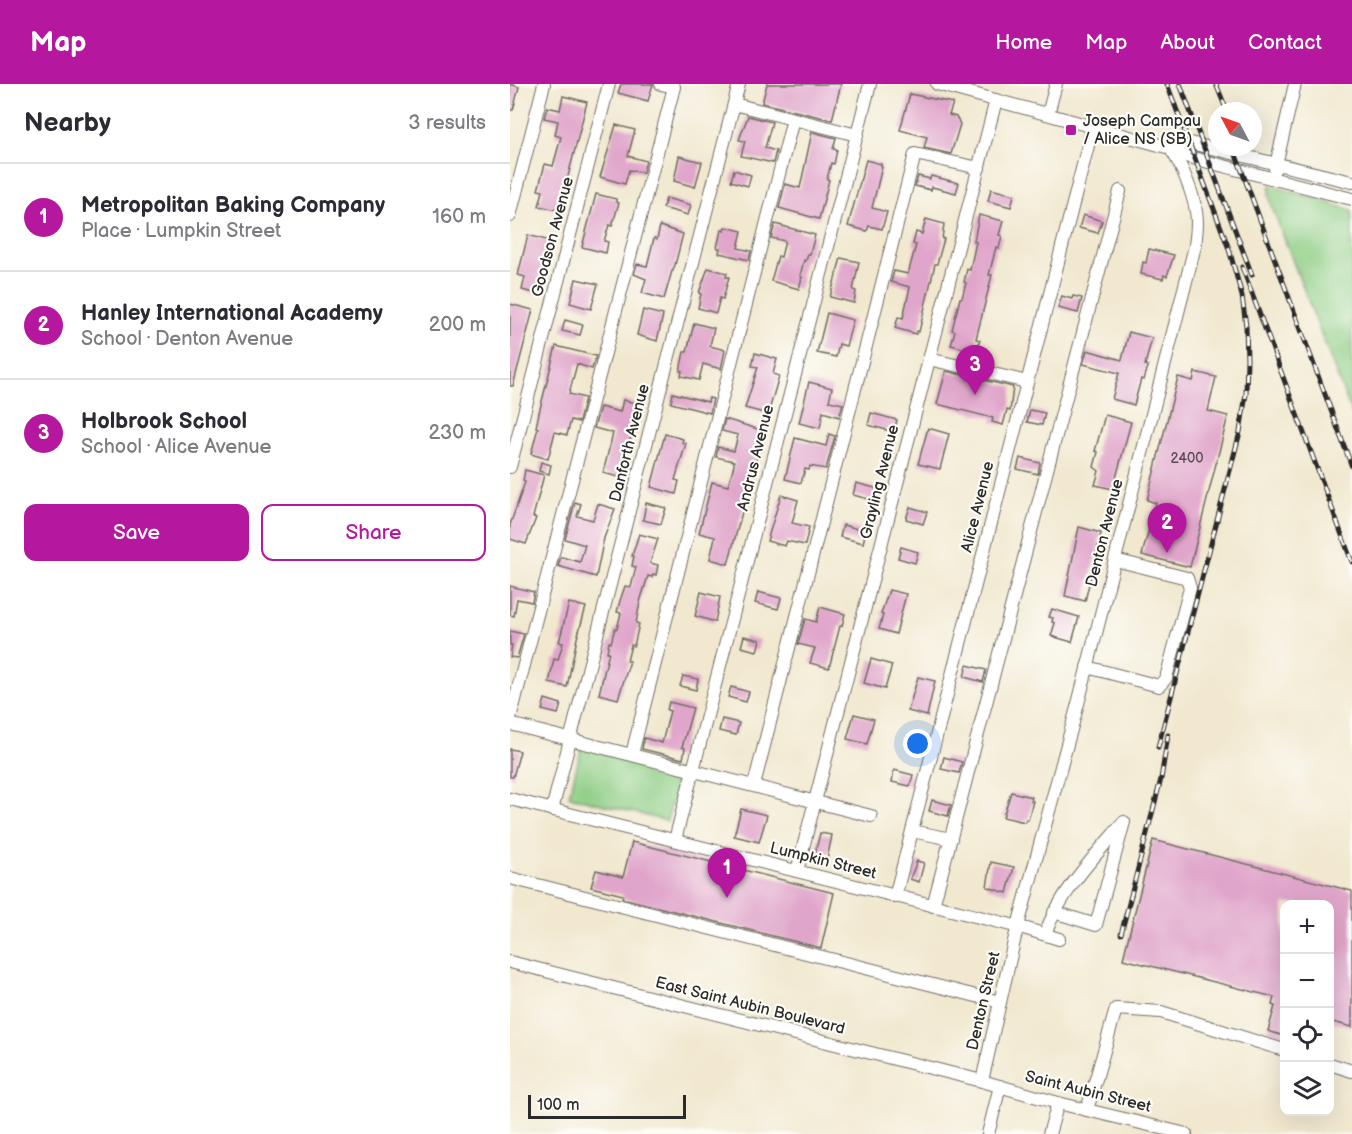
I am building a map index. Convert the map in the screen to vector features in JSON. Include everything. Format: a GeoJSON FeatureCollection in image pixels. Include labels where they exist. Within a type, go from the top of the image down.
{"type":"FeatureCollection","features":[{"type":"Feature","properties":{"kind":"street"},"geometry":{"type":"LineString","coordinates":[[510,216],[544,84]]}},
{"type":"Feature","properties":{"kind":"street","name":"Goodson Avenue"},"geometry":{"type":"LineString","coordinates":[[510,467],[609,84]]}},
{"type":"Feature","properties":{"kind":"street"},"geometry":{"type":"LineString","coordinates":[[661,84],[674,87],[510,722],[872,816]]}},
{"type":"Feature","properties":{"kind":"street","name":"Danforth Avenue"},"geometry":{"type":"LineString","coordinates":[[552,810],[739,84]]}},
{"type":"Feature","properties":{"kind":"street","name":"Andrus Avenue"},"geometry":{"type":"LineString","coordinates":[[675,840],[870,84]]}},
{"type":"Feature","properties":{"kind":"street"},"geometry":{"type":"LineString","coordinates":[[937,84],[1170,148],[1189,157],[1352,199]]}},
{"type":"Feature","properties":{"kind":"street"},"geometry":{"type":"LineString","coordinates":[[1048,114],[1056,84]]}},
{"type":"Feature","properties":{"kind":"street"},"geometry":{"type":"LineString","coordinates":[[1273,179],[1295,84]]}},
{"type":"Feature","properties":{"kind":"street","name":"Grayling Avenue"},"geometry":{"type":"LineString","coordinates":[[797,872],[996,100]]}},
{"type":"Feature","properties":{"kind":"street"},"geometry":{"type":"LineString","coordinates":[[734,104],[857,135]]}},
{"type":"Feature","properties":{"kind":"street"},"geometry":{"type":"LineString","coordinates":[[632,754],[794,119]]}},
{"type":"Feature","properties":{"kind":"street","name":"Alice Avenue"},"geometry":{"type":"LineString","coordinates":[[896,897],[1093,126]]}},
{"type":"Feature","properties":{"kind":"street"},"geometry":{"type":"LineString","coordinates":[[1170,148],[1186,142],[1352,182]]}},
{"type":"Feature","properties":{"kind":"street","name":"Denton Avenue"},"geometry":{"type":"LineString","coordinates":[[1018,928],[1195,246],[1197,221],[1194,203],[1179,160],[1170,148]]}},
{"type":"Feature","properties":{"kind":"street"},"geometry":{"type":"LineString","coordinates":[[754,785],[915,154],[979,168]]}},
{"type":"Feature","properties":{"kind":"street"},"geometry":{"type":"LineString","coordinates":[[933,906],[1120,191]]}},
{"type":"Feature","properties":{"kind":"street"},"geometry":{"type":"LineString","coordinates":[[928,360],[1027,382]]}},
{"type":"Feature","properties":{"kind":"street"},"geometry":{"type":"LineString","coordinates":[[1087,667],[1159,686],[1166,678],[1190,588],[1187,578],[1115,560]]}},
{"type":"Feature","properties":{"kind":"street","name":"Lumpkin Street"},"geometry":{"type":"LineString","coordinates":[[510,799],[1059,939]]}},
{"type":"Feature","properties":{"kind":"street"},"geometry":{"type":"LineString","coordinates":[[1045,934],[1054,912],[1083,869],[1124,822],[1096,925],[1054,912]]}},
{"type":"Feature","properties":{"kind":"street"},"geometry":{"type":"LineString","coordinates":[[912,831],[951,839]]}},
{"type":"Feature","properties":{"kind":"street"},"geometry":{"type":"LineString","coordinates":[[510,878],[1000,1002]]}},
{"type":"Feature","properties":{"kind":"street","name":"Denton Street"},"geometry":{"type":"LineString","coordinates":[[982,1082],[1018,928]]}},
{"type":"Feature","properties":{"kind":"street","name":"East Saint Aubin Boulevard"},"geometry":{"type":"LineString","coordinates":[[510,962],[982,1082]]}},
{"type":"Feature","properties":{"kind":"street"},"geometry":{"type":"LineString","coordinates":[[1087,1110],[1116,1009],[1161,1012],[1280,1049]]}},
{"type":"Feature","properties":{"kind":"street"},"geometry":{"type":"LineString","coordinates":[[1334,1066],[1352,1071]]}},
{"type":"Feature","properties":{"kind":"street","name":"Saint Aubin Street"},"geometry":{"type":"LineString","coordinates":[[982,1082],[1186,1134]]}},
{"type":"Feature","properties":{"kind":"street"},"geometry":{"type":"LineString","coordinates":[[988,1134],[1000,1086]]}},
{"type":"Feature","properties":{"kind":"street"},"geometry":{"type":"LineString","coordinates":[[1049,1134],[1058,1103]]}},
{"type":"Feature","properties":{"kind":"green space"},"geometry":{"type":"Polygon","coordinates":[[[1270,185],[1352,210],[1352,414],[1272,207],[1269,195],[1270,185]]]}},
{"type":"Feature","properties":{"kind":"green space"},"geometry":{"type":"Polygon","coordinates":[[[582,746],[680,772],[667,821],[569,796],[582,746]]]}},
{"type":"Feature","properties":{"kind":"building"},"geometry":{"type":"Polygon","coordinates":[[[510,84],[519,87],[513,110],[510,110],[510,84]]]}},
{"type":"Feature","properties":{"kind":"building"},"geometry":{"type":"Polygon","coordinates":[[[621,84],[653,84],[648,101],[618,93],[621,84]]]}},
{"type":"Feature","properties":{"kind":"building"},"geometry":{"type":"Polygon","coordinates":[[[767,84],[841,84],[832,120],[762,103],[767,84]]]}},
{"type":"Feature","properties":{"kind":"building"},"geometry":{"type":"Polygon","coordinates":[[[910,94],[953,103],[949,115],[956,117],[960,124],[951,154],[924,148],[927,137],[900,130],[910,94]]]}},
{"type":"Feature","properties":{"kind":"building"},"geometry":{"type":"Polygon","coordinates":[[[563,96],[587,102],[558,210],[539,206],[543,191],[538,190],[545,164],[553,166],[561,137],[555,135],[558,121],[544,118],[547,107],[560,110],[563,96]]]}},
{"type":"Feature","properties":{"kind":"building"},"geometry":{"type":"Polygon","coordinates":[[[748,116],[772,122],[765,148],[776,151],[773,163],[741,156],[745,141],[739,140],[748,116]]]}},
{"type":"Feature","properties":{"kind":"building"},"geometry":{"type":"Polygon","coordinates":[[[616,125],[635,130],[628,156],[646,161],[643,173],[629,170],[625,184],[600,177],[616,125]]]}},
{"type":"Feature","properties":{"kind":"building"},"geometry":{"type":"Polygon","coordinates":[[[812,132],[836,138],[833,149],[837,150],[834,164],[831,163],[819,219],[779,208],[785,184],[800,188],[812,132]]]}},
{"type":"Feature","properties":{"kind":"building"},"geometry":{"type":"Polygon","coordinates":[[[679,156],[702,162],[695,187],[674,181],[679,156]]]}},
{"type":"Feature","properties":{"kind":"building"},"geometry":{"type":"Polygon","coordinates":[[[866,160],[881,164],[882,167],[872,208],[887,212],[882,229],[869,226],[867,231],[848,226],[866,160]]]}},
{"type":"Feature","properties":{"kind":"building"},"geometry":{"type":"Polygon","coordinates":[[[734,170],[751,175],[748,186],[731,181],[734,170]]]}},
{"type":"Feature","properties":{"kind":"building"},"geometry":{"type":"Polygon","coordinates":[[[918,176],[930,179],[931,176],[959,183],[956,193],[932,187],[931,190],[915,186],[918,176]]]}},
{"type":"Feature","properties":{"kind":"building"},"geometry":{"type":"Polygon","coordinates":[[[991,189],[1014,195],[1011,207],[988,201],[991,189]]]}},
{"type":"Feature","properties":{"kind":"building"},"geometry":{"type":"Polygon","coordinates":[[[596,194],[616,199],[619,203],[612,226],[609,225],[604,241],[608,242],[606,253],[582,247],[596,194]]]}},
{"type":"Feature","properties":{"kind":"building"},"geometry":{"type":"Polygon","coordinates":[[[666,198],[691,205],[688,215],[663,208],[666,198]]]}},
{"type":"Feature","properties":{"kind":"building"},"geometry":{"type":"Polygon","coordinates":[[[979,215],[1003,221],[999,235],[1002,236],[999,248],[996,247],[989,275],[992,275],[976,339],[980,340],[976,352],[951,345],[955,331],[952,330],[966,283],[964,282],[967,269],[970,270],[979,215]]]}},
{"type":"Feature","properties":{"kind":"building"},"geometry":{"type":"Polygon","coordinates":[[[1083,215],[1102,221],[1098,233],[1079,228],[1083,215]]]}},
{"type":"Feature","properties":{"kind":"building"},"geometry":{"type":"Polygon","coordinates":[[[926,219],[944,224],[942,239],[944,239],[937,264],[935,264],[919,332],[917,331],[916,334],[895,328],[898,317],[903,318],[910,287],[891,282],[894,271],[908,274],[916,245],[913,244],[916,232],[922,234],[926,219]]]}},
{"type":"Feature","properties":{"kind":"building"},"geometry":{"type":"Polygon","coordinates":[[[775,224],[815,235],[810,254],[806,261],[804,260],[799,289],[771,281],[785,241],[771,238],[775,224]]]}},
{"type":"Feature","properties":{"kind":"building"},"geometry":{"type":"Polygon","coordinates":[[[660,226],[683,234],[664,299],[642,293],[646,279],[634,274],[637,264],[647,266],[654,238],[657,239],[660,226]]]}},
{"type":"Feature","properties":{"kind":"building"},"geometry":{"type":"Polygon","coordinates":[[[725,227],[742,231],[738,248],[751,251],[749,260],[719,253],[720,248],[717,248],[721,230],[724,231],[725,227]]]}},
{"type":"Feature","properties":{"kind":"building"},"geometry":{"type":"Polygon","coordinates":[[[528,235],[550,241],[552,245],[538,294],[522,290],[525,277],[518,275],[528,235]]]}},
{"type":"Feature","properties":{"kind":"building"},"geometry":{"type":"Polygon","coordinates":[[[1149,249],[1174,255],[1167,276],[1164,275],[1163,279],[1141,274],[1149,249]]]}},
{"type":"Feature","properties":{"kind":"building"},"geometry":{"type":"Polygon","coordinates":[[[841,258],[859,262],[853,290],[856,291],[854,303],[830,297],[841,258]]]}},
{"type":"Feature","properties":{"kind":"building"},"geometry":{"type":"Polygon","coordinates":[[[708,268],[727,273],[726,277],[729,277],[723,299],[720,298],[716,313],[698,308],[701,294],[699,293],[708,268]]]}},
{"type":"Feature","properties":{"kind":"building"},"geometry":{"type":"Polygon","coordinates":[[[576,279],[598,284],[591,309],[570,303],[576,279]]]}},
{"type":"Feature","properties":{"kind":"building"},"geometry":{"type":"Polygon","coordinates":[[[1062,296],[1072,299],[1073,296],[1082,298],[1078,313],[1058,308],[1062,296]]]}},
{"type":"Feature","properties":{"kind":"building"},"geometry":{"type":"Polygon","coordinates":[[[510,304],[533,310],[513,386],[510,386],[510,304]]]}},
{"type":"Feature","properties":{"kind":"building"},"geometry":{"type":"Polygon","coordinates":[[[643,310],[663,315],[657,341],[637,335],[643,310]]]}},
{"type":"Feature","properties":{"kind":"building"},"geometry":{"type":"Polygon","coordinates":[[[827,313],[853,320],[846,346],[839,344],[836,357],[817,353],[827,313]]]}},
{"type":"Feature","properties":{"kind":"building"},"geometry":{"type":"Polygon","coordinates":[[[565,320],[583,325],[580,335],[562,331],[565,320]]]}},
{"type":"Feature","properties":{"kind":"building"},"geometry":{"type":"Polygon","coordinates":[[[694,323],[714,328],[710,346],[725,350],[721,369],[703,364],[699,380],[681,376],[682,371],[680,371],[694,323]]]}},
{"type":"Feature","properties":{"kind":"building"},"geometry":{"type":"Polygon","coordinates":[[[1129,332],[1152,338],[1145,365],[1148,366],[1144,380],[1141,379],[1134,405],[1112,399],[1119,373],[1083,364],[1087,350],[1122,360],[1129,332]]]}},
{"type":"Feature","properties":{"kind":"building"},"geometry":{"type":"Polygon","coordinates":[[[556,346],[596,356],[592,369],[577,364],[569,394],[585,398],[579,422],[571,420],[567,435],[555,432],[548,459],[531,454],[556,346]]]}},
{"type":"Feature","properties":{"kind":"building"},"geometry":{"type":"Polygon","coordinates":[[[755,353],[777,359],[773,374],[779,376],[768,414],[745,408],[758,367],[752,366],[755,353]]]}},
{"type":"Feature","properties":{"kind":"building"},"geometry":{"type":"Polygon","coordinates":[[[946,371],[1013,387],[1010,411],[1007,410],[1003,425],[992,422],[993,418],[937,404],[946,371]]]}},
{"type":"Feature","properties":{"kind":"building"},"geometry":{"type":"Polygon","coordinates":[[[1195,372],[1216,377],[1208,411],[1228,416],[1190,567],[1142,555],[1156,503],[1147,500],[1178,377],[1193,381],[1195,372]]]}},
{"type":"Feature","properties":{"kind":"building"},"geometry":{"type":"Polygon","coordinates":[[[809,382],[832,388],[829,401],[843,404],[839,417],[823,412],[820,428],[799,423],[809,382]]]}},
{"type":"Feature","properties":{"kind":"building"},"geometry":{"type":"Polygon","coordinates":[[[673,393],[708,402],[709,398],[713,399],[710,413],[671,403],[673,393]]]}},
{"type":"Feature","properties":{"kind":"building"},"geometry":{"type":"Polygon","coordinates":[[[623,400],[639,404],[619,477],[603,473],[613,433],[594,428],[600,407],[620,412],[623,400]]]}},
{"type":"Feature","properties":{"kind":"building"},"geometry":{"type":"Polygon","coordinates":[[[1030,410],[1045,413],[1042,425],[1027,422],[1030,410]]]}},
{"type":"Feature","properties":{"kind":"building"},"geometry":{"type":"Polygon","coordinates":[[[871,413],[897,420],[894,432],[868,425],[871,413]]]}},
{"type":"Feature","properties":{"kind":"building"},"geometry":{"type":"Polygon","coordinates":[[[1105,415],[1131,422],[1113,489],[1095,485],[1099,471],[1094,467],[1098,452],[1095,451],[1105,415]]]}},
{"type":"Feature","properties":{"kind":"building"},"geometry":{"type":"Polygon","coordinates":[[[725,419],[764,431],[728,564],[710,559],[715,537],[699,533],[712,482],[728,486],[734,465],[734,461],[716,457],[718,447],[734,451],[738,435],[722,431],[725,419]]]}},
{"type":"Feature","properties":{"kind":"building"},"geometry":{"type":"Polygon","coordinates":[[[928,428],[949,434],[940,469],[918,464],[928,428]]]}},
{"type":"Feature","properties":{"kind":"building"},"geometry":{"type":"Polygon","coordinates":[[[665,434],[683,439],[682,443],[686,443],[675,480],[679,481],[676,494],[651,487],[665,434]]]}},
{"type":"Feature","properties":{"kind":"building"},"geometry":{"type":"Polygon","coordinates":[[[829,434],[835,436],[826,469],[810,466],[809,470],[805,469],[801,483],[785,479],[795,438],[826,446],[829,434]]]}},
{"type":"Feature","properties":{"kind":"building"},"geometry":{"type":"Polygon","coordinates":[[[1020,458],[1040,463],[1038,474],[1017,469],[1020,458]]]}},
{"type":"Feature","properties":{"kind":"building"},"geometry":{"type":"Polygon","coordinates":[[[541,462],[551,465],[549,474],[539,471],[541,462]]]}},
{"type":"Feature","properties":{"kind":"building"},"geometry":{"type":"Polygon","coordinates":[[[525,470],[544,475],[533,517],[536,518],[526,544],[510,539],[510,525],[525,482],[523,481],[525,470]]]}},
{"type":"Feature","properties":{"kind":"building"},"geometry":{"type":"Polygon","coordinates":[[[856,483],[879,489],[876,501],[853,495],[856,483]]]}},
{"type":"Feature","properties":{"kind":"building"},"geometry":{"type":"Polygon","coordinates":[[[781,495],[798,500],[792,523],[809,527],[805,545],[787,541],[785,546],[767,541],[781,495]]]}},
{"type":"Feature","properties":{"kind":"building"},"geometry":{"type":"Polygon","coordinates":[[[575,502],[581,504],[577,516],[593,520],[598,504],[615,509],[604,538],[596,577],[558,566],[561,557],[580,562],[585,545],[565,539],[575,502]]]}},
{"type":"Feature","properties":{"kind":"building"},"geometry":{"type":"Polygon","coordinates":[[[646,503],[666,508],[661,524],[643,520],[646,503]]]}},
{"type":"Feature","properties":{"kind":"building"},"geometry":{"type":"Polygon","coordinates":[[[910,507],[927,512],[923,524],[906,519],[910,507]]]}},
{"type":"Feature","properties":{"kind":"building"},"geometry":{"type":"Polygon","coordinates":[[[843,525],[866,531],[863,543],[840,537],[843,525]]]}},
{"type":"Feature","properties":{"kind":"building"},"geometry":{"type":"Polygon","coordinates":[[[1079,527],[1101,533],[1085,601],[1065,596],[1079,527]]]}},
{"type":"Feature","properties":{"kind":"building"},"geometry":{"type":"Polygon","coordinates":[[[639,534],[658,539],[650,563],[658,565],[656,575],[648,576],[640,602],[636,623],[639,624],[634,646],[631,645],[627,661],[630,661],[618,699],[599,694],[609,652],[607,652],[609,642],[611,643],[615,628],[617,629],[621,613],[617,612],[620,601],[625,586],[631,587],[636,567],[632,566],[634,556],[632,556],[639,534]]]}},
{"type":"Feature","properties":{"kind":"building"},"geometry":{"type":"Polygon","coordinates":[[[901,547],[918,552],[915,563],[898,558],[901,547]]]}},
{"type":"Feature","properties":{"kind":"building"},"geometry":{"type":"Polygon","coordinates":[[[510,586],[534,592],[532,602],[517,599],[514,616],[510,615],[510,586]]]}},
{"type":"Feature","properties":{"kind":"building"},"geometry":{"type":"Polygon","coordinates":[[[889,590],[906,594],[896,634],[879,629],[889,590]]]}},
{"type":"Feature","properties":{"kind":"building"},"geometry":{"type":"Polygon","coordinates":[[[701,592],[720,597],[715,622],[695,616],[701,592]]]}},
{"type":"Feature","properties":{"kind":"building"},"geometry":{"type":"Polygon","coordinates":[[[758,592],[781,598],[778,609],[755,603],[758,592]]]}},
{"type":"Feature","properties":{"kind":"building"},"geometry":{"type":"Polygon","coordinates":[[[569,603],[586,607],[567,687],[549,683],[554,659],[558,660],[563,643],[559,642],[569,603]]]}},
{"type":"Feature","properties":{"kind":"building"},"geometry":{"type":"Polygon","coordinates":[[[820,607],[845,614],[829,668],[810,663],[815,648],[798,644],[805,619],[816,622],[820,607]]]}},
{"type":"Feature","properties":{"kind":"building"},"geometry":{"type":"Polygon","coordinates":[[[1052,609],[1079,617],[1072,642],[1051,636],[1055,623],[1052,622],[1053,618],[1049,617],[1052,609]]]}},
{"type":"Feature","properties":{"kind":"building"},"geometry":{"type":"Polygon","coordinates":[[[510,631],[524,634],[517,658],[510,657],[512,645],[510,645],[510,631]]]}},
{"type":"Feature","properties":{"kind":"building"},"geometry":{"type":"Polygon","coordinates":[[[744,636],[760,640],[757,651],[741,647],[744,636]]]}},
{"type":"Feature","properties":{"kind":"building"},"geometry":{"type":"Polygon","coordinates":[[[871,659],[892,665],[885,689],[864,683],[871,659]]]}},
{"type":"Feature","properties":{"kind":"building"},"geometry":{"type":"Polygon","coordinates":[[[967,665],[986,670],[983,682],[964,677],[967,665]]]}},
{"type":"Feature","properties":{"kind":"building"},"geometry":{"type":"Polygon","coordinates":[[[683,676],[698,679],[696,690],[680,686],[683,676]]]}},
{"type":"Feature","properties":{"kind":"building"},"geometry":{"type":"Polygon","coordinates":[[[918,677],[935,681],[927,716],[908,711],[918,677]]]}},
{"type":"Feature","properties":{"kind":"building"},"geometry":{"type":"Polygon","coordinates":[[[731,687],[749,692],[746,702],[728,697],[731,687]]]}},
{"type":"Feature","properties":{"kind":"building"},"geometry":{"type":"Polygon","coordinates":[[[545,699],[561,704],[558,714],[542,710],[545,699]]]}},
{"type":"Feature","properties":{"kind":"building"},"geometry":{"type":"Polygon","coordinates":[[[669,702],[693,708],[682,747],[685,748],[683,759],[642,749],[644,738],[662,743],[670,711],[667,710],[669,702]]]}},
{"type":"Feature","properties":{"kind":"building"},"geometry":{"type":"Polygon","coordinates":[[[854,714],[874,719],[867,744],[847,739],[854,714]]]}},
{"type":"Feature","properties":{"kind":"building"},"geometry":{"type":"Polygon","coordinates":[[[722,719],[739,723],[736,735],[719,731],[722,719]]]}},
{"type":"Feature","properties":{"kind":"building"},"geometry":{"type":"Polygon","coordinates":[[[510,749],[520,751],[513,777],[510,777],[510,749]]]}},
{"type":"Feature","properties":{"kind":"building"},"geometry":{"type":"Polygon","coordinates":[[[944,757],[962,762],[959,773],[941,769],[944,757]]]}},
{"type":"Feature","properties":{"kind":"building"},"geometry":{"type":"Polygon","coordinates":[[[894,770],[913,775],[910,786],[892,782],[894,770]]]}},
{"type":"Feature","properties":{"kind":"building"},"geometry":{"type":"Polygon","coordinates":[[[1011,792],[1032,797],[1028,820],[1026,819],[1025,822],[1003,817],[1011,792]]]}},
{"type":"Feature","properties":{"kind":"building"},"geometry":{"type":"Polygon","coordinates":[[[932,800],[951,805],[948,816],[929,811],[932,800]]]}},
{"type":"Feature","properties":{"kind":"building"},"geometry":{"type":"Polygon","coordinates":[[[741,809],[767,815],[759,842],[734,836],[741,809]]]}},
{"type":"Feature","properties":{"kind":"building"},"geometry":{"type":"Polygon","coordinates":[[[820,833],[832,835],[827,860],[814,858],[820,833]]]}},
{"type":"Feature","properties":{"kind":"building"},"geometry":{"type":"Polygon","coordinates":[[[1153,840],[1352,891],[1352,1027],[1334,1022],[1334,900],[1280,900],[1280,1035],[1268,1031],[1275,1006],[1272,1005],[1274,997],[1123,959],[1153,840]]]}},
{"type":"Feature","properties":{"kind":"building"},"geometry":{"type":"Polygon","coordinates":[[[632,842],[834,893],[821,948],[622,898],[623,895],[591,887],[596,870],[623,877],[632,842]]]}},
{"type":"Feature","properties":{"kind":"building"},"geometry":{"type":"Polygon","coordinates":[[[917,861],[924,863],[919,882],[910,879],[917,861]]]}},
{"type":"Feature","properties":{"kind":"building"},"geometry":{"type":"Polygon","coordinates":[[[991,862],[1014,867],[1007,893],[987,887],[991,862]]]}},
{"type":"Feature","properties":{"kind":"railway"},"geometry":{"type":"LineString","coordinates":[[1158,747],[1240,432],[1246,394],[1247,359],[1242,296],[1229,249],[1167,84]]}},
{"type":"Feature","properties":{"kind":"railway"},"geometry":{"type":"LineString","coordinates":[[1180,84],[1252,275]]}},
{"type":"Feature","properties":{"kind":"railway"},"geometry":{"type":"LineString","coordinates":[[1216,84],[1223,102]]}},
{"type":"Feature","properties":{"kind":"railway"},"geometry":{"type":"LineString","coordinates":[[1236,156],[1352,467]]}},
{"type":"Feature","properties":{"kind":"railway"},"geometry":{"type":"LineString","coordinates":[[1242,267],[1352,562]]}},
{"type":"Feature","properties":{"kind":"railway"},"geometry":{"type":"LineString","coordinates":[[1121,934],[1161,779],[1168,735]]}},
{"type":"Feature","properties":{"kind":"place","name":"Joseph Campau / Alice NS (SB)"},"geometry":{"type":"Point","coordinates":[1071,130]}},
{"type":"Feature","properties":{"kind":"place","name":"Holbrook School"},"geometry":{"type":"Point","coordinates":[975,395]}},
{"type":"Feature","properties":{"kind":"place","name":"Hanley International Academy"},"geometry":{"type":"Point","coordinates":[1167,553]}},
{"type":"Feature","properties":{"kind":"place","name":"Metropolitan Baking Company"},"geometry":{"type":"Point","coordinates":[727,898]}}]}
